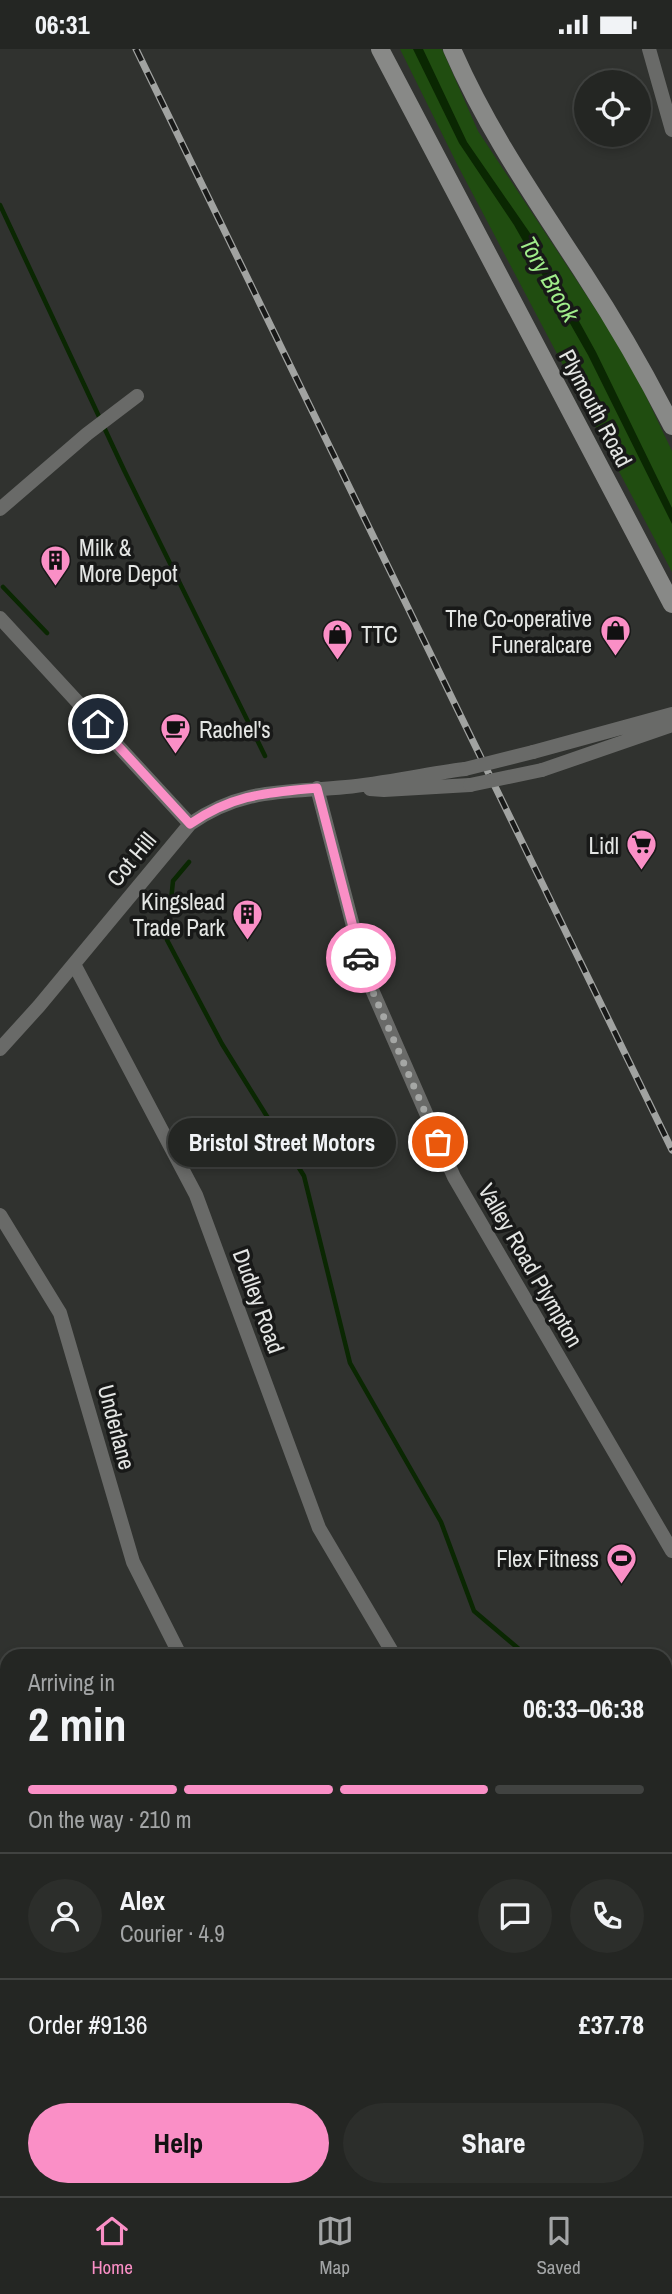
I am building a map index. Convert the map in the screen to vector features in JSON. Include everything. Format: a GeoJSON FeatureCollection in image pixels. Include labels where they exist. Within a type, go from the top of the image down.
{"type":"FeatureCollection","features":[{"type":"Feature","properties":{"kind":"main road","name":"Plymouth Road"},"geometry":{"type":"LineString","coordinates":[[380,49],[672,604]]}},
{"type":"Feature","properties":{"kind":"main road"},"geometry":{"type":"LineString","coordinates":[[452,49],[467,83],[524,185],[640,363],[672,426]]}},
{"type":"Feature","properties":{"kind":"street"},"geometry":{"type":"LineString","coordinates":[[649,49],[672,130]]}},
{"type":"Feature","properties":{"kind":"street"},"geometry":{"type":"LineString","coordinates":[[0,509],[87,434],[137,396]]}},
{"type":"Feature","properties":{"kind":"street"},"geometry":{"type":"LineString","coordinates":[[0,618],[190,824]]}},
{"type":"Feature","properties":{"kind":"street","name":"Cot Hill"},"geometry":{"type":"LineString","coordinates":[[347,787],[465,769],[672,714]]}},
{"type":"Feature","properties":{"kind":"street","name":"Cot Hill"},"geometry":{"type":"LineString","coordinates":[[0,1049],[190,824],[212,809],[242,797],[317,788],[384,790],[470,785],[542,770],[672,725]]}},
{"type":"Feature","properties":{"kind":"street","name":"Valley Road Plympton"},"geometry":{"type":"LineString","coordinates":[[317,788],[366,976],[454,1177],[672,1551]]}},
{"type":"Feature","properties":{"kind":"street","name":"Dudley Road"},"geometry":{"type":"LineString","coordinates":[[74,964],[195,1195],[319,1528],[390,1649]]}},
{"type":"Feature","properties":{"kind":"street","name":"Underlane"},"geometry":{"type":"LineString","coordinates":[[0,1215],[60,1313],[134,1562],[177,1649]]}},
{"type":"Feature","properties":{"kind":"shaded area"},"geometry":{"type":"Polygon","coordinates":[[[400,49],[442,49],[478,131],[614,337],[644,392],[672,451],[672,572],[458,166],[400,49]]]}},
{"type":"Feature","properties":{"kind":"water","name":"Tory Brook"},"geometry":{"type":"Polygon","coordinates":[[[413,49],[423,49],[467,142],[532,236],[596,352],[672,508],[672,524],[588,355],[514,225],[459,143],[413,49]]]}},
{"type":"Feature","properties":{"kind":"waterway"},"geometry":{"type":"LineString","coordinates":[[0,205],[124,470],[265,756]]}},
{"type":"Feature","properties":{"kind":"waterway"},"geometry":{"type":"LineString","coordinates":[[3,587],[47,633]]}},
{"type":"Feature","properties":{"kind":"waterway"},"geometry":{"type":"LineString","coordinates":[[189,862],[173,881],[167,940],[222,1044],[304,1176],[350,1363],[441,1522],[474,1611],[519,1649]]}},
{"type":"Feature","properties":{"kind":"railway"},"geometry":{"type":"LineString","coordinates":[[136,49],[672,1150]]}},
{"type":"Feature","properties":{"kind":"way so far"},"geometry":{"type":"LineString","coordinates":[[361,958],[366,976],[438,1142]]}},
{"type":"Feature","properties":{"kind":"place","name":"Milk & More Depot"},"geometry":{"type":"Point","coordinates":[56,587]}},
{"type":"Feature","properties":{"kind":"place","name":"The Co-operative Funeralcare"},"geometry":{"type":"Point","coordinates":[615,658]}},
{"type":"Feature","properties":{"kind":"place","name":"TTC"},"geometry":{"type":"Point","coordinates":[338,661]}},
{"type":"Feature","properties":{"kind":"place","name":"Rachel's"},"geometry":{"type":"Point","coordinates":[176,756]}},
{"type":"Feature","properties":{"kind":"place","name":"Lidl"},"geometry":{"type":"Point","coordinates":[642,872]}},
{"type":"Feature","properties":{"kind":"place","name":"Kingslead Trade Park"},"geometry":{"type":"Point","coordinates":[248,941]}},
{"type":"Feature","properties":{"kind":"place","name":"Bristol Street Motors"},"geometry":{"type":"Point","coordinates":[438,1142]}},
{"type":"Feature","properties":{"kind":"place","name":"Flex Fitness"},"geometry":{"type":"Point","coordinates":[622,1585]}},
{"type":"Feature","properties":{"kind":"route"},"geometry":{"type":"LineString","coordinates":[[98,724],[190,824],[212,809],[242,797],[317,788],[361,958]]}}]}
